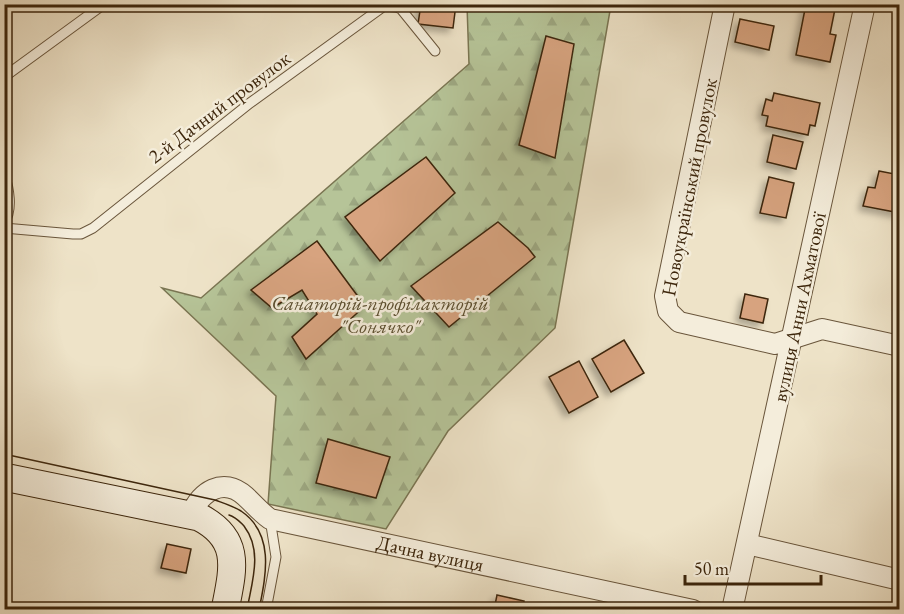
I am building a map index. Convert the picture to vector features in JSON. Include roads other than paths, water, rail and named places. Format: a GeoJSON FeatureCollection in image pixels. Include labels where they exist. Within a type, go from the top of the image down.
{"type":"FeatureCollection","features":[{"type":"Feature","properties":{"kind":"main road"},"geometry":{"type":"LineString","coordinates":[[4,477],[191,515],[212,524],[224,535],[231,550],[233,568],[225,609]]}},
{"type":"Feature","properties":{"kind":"street","name":"Новоукраїнський провулок"},"geometry":{"type":"LineString","coordinates":[[725,4],[665,297],[668,311],[679,322],[776,344],[822,329],[900,346]]}},
{"type":"Feature","properties":{"kind":"street","name":"вулиця Анни Ахматової"},"geometry":{"type":"LineString","coordinates":[[732,609],[865,4]]}},
{"type":"Feature","properties":{"kind":"street","name":"Дачна вулиця"},"geometry":{"type":"LineString","coordinates":[[191,515],[200,497],[217,488],[226,488],[244,495],[255,508],[270,519],[693,609]]}},
{"type":"Feature","properties":{"kind":"street"},"geometry":{"type":"LineString","coordinates":[[747,544],[900,580]]}},
{"type":"Feature","properties":{"kind":"lane"},"geometry":{"type":"LineString","coordinates":[[4,77],[104,4]]}},
{"type":"Feature","properties":{"kind":"lane","name":"2-й Дачний провулок"},"geometry":{"type":"LineString","coordinates":[[4,228],[73,234],[81,234],[93,228],[250,103],[384,6],[396,6],[401,9],[435,51]]}},
{"type":"Feature","properties":{"kind":"lane"},"geometry":{"type":"LineString","coordinates":[[4,174],[9,216],[4,223]]}},
{"type":"Feature","properties":{"kind":"lane"},"geometry":{"type":"LineString","coordinates":[[266,609],[276,557],[270,519]]}},
{"type":"Feature","properties":{"kind":"tram line"},"geometry":{"type":"LineString","coordinates":[[4,454],[215,500],[241,511],[252,520],[263,543],[265,569],[259,610]]}},
{"type":"Feature","properties":{"kind":"tram line"},"geometry":{"type":"LineString","coordinates":[[229,515],[244,526],[250,536],[255,556],[247,610]]}},
{"type":"Feature","properties":{"kind":"park label","name":"Санаторій-профілакторій \"Сонячко\""},"geometry":{"type":"Point","coordinates":[380,314]}}]}
